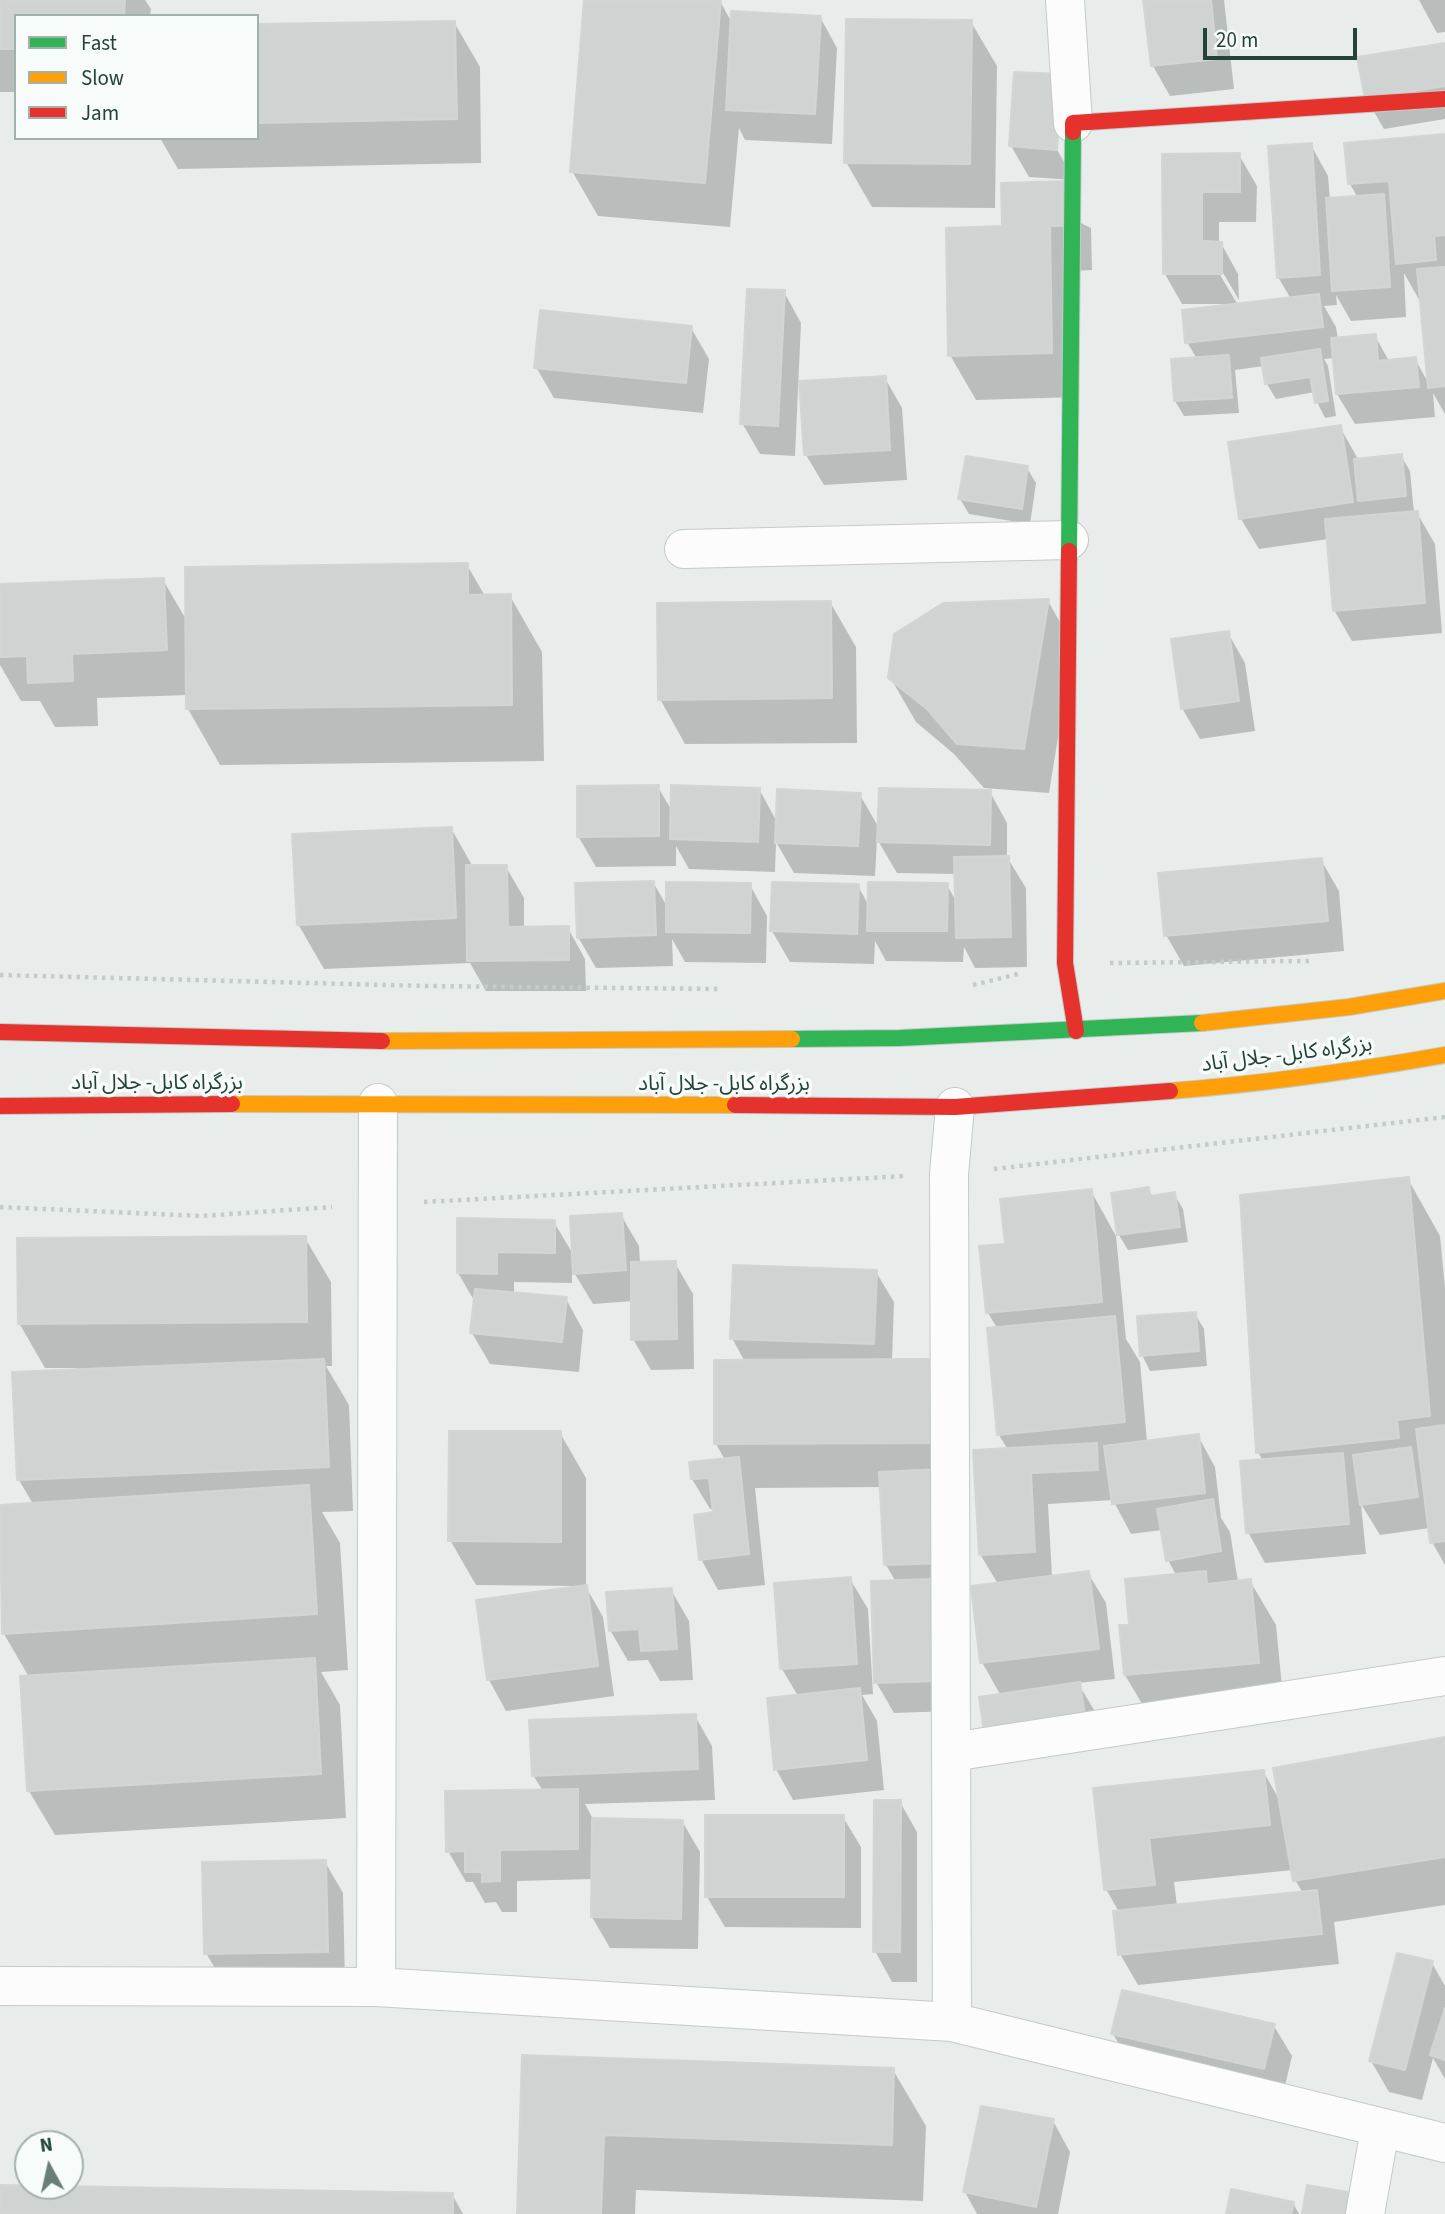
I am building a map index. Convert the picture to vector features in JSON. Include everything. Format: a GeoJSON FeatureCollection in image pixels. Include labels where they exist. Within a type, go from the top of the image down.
{"type":"FeatureCollection","features":[{"type":"Feature","properties":{"kind":"main road"},"geometry":{"type":"LineString","coordinates":[[1076,1031],[1066,963],[1073,123],[1445,99]]}},
{"type":"Feature","properties":{"kind":"main road","name":"بزرگراه کابل- جلال آباد"},"geometry":{"type":"LineString","coordinates":[[0,1032],[354,1041],[900,1038],[1230,1021],[1349,1007],[1445,991]]}},
{"type":"Feature","properties":{"kind":"main road","name":"بزرگراه کابل- جلال آباد"},"geometry":{"type":"LineString","coordinates":[[0,1106],[378,1103],[955,1107],[1222,1087],[1445,1055]]}},
{"type":"Feature","properties":{"kind":"street"},"geometry":{"type":"LineString","coordinates":[[1065,0],[1073,123]]}},
{"type":"Feature","properties":{"kind":"street"},"geometry":{"type":"LineString","coordinates":[[684,549],[1069,540]]}},
{"type":"Feature","properties":{"kind":"street"},"geometry":{"type":"LineString","coordinates":[[376,1987],[378,1103]]}},
{"type":"Feature","properties":{"kind":"street"},"geometry":{"type":"LineString","coordinates":[[952,2022],[949,1174],[955,1107]]}},
{"type":"Feature","properties":{"kind":"street"},"geometry":{"type":"LineString","coordinates":[[952,1752],[1445,1676]]}},
{"type":"Feature","properties":{"kind":"street"},"geometry":{"type":"LineString","coordinates":[[0,1986],[376,1987],[952,2022],[1445,2143]]}},
{"type":"Feature","properties":{"kind":"street"},"geometry":{"type":"LineString","coordinates":[[1365,2214],[1380,2129]]}},
{"type":"Feature","properties":{"kind":"path"},"geometry":{"type":"LineString","coordinates":[[962,988],[1066,963],[1312,961]]}},
{"type":"Feature","properties":{"kind":"path"},"geometry":{"type":"LineString","coordinates":[[0,975],[427,986],[729,989]]}},
{"type":"Feature","properties":{"kind":"path"},"geometry":{"type":"LineString","coordinates":[[0,1207],[201,1216],[616,1190],[949,1174],[1445,1117]]}},
{"type":"Feature","properties":{"kind":"building"},"geometry":{"type":"Polygon","coordinates":[[[0,0],[125,0],[124,14],[14,14],[14,49],[0,49],[0,0]]]}},
{"type":"Feature","properties":{"kind":"building"},"geometry":{"type":"Polygon","coordinates":[[[584,0],[721,0],[705,183],[570,172],[584,0]]]}},
{"type":"Feature","properties":{"kind":"building"},"geometry":{"type":"Polygon","coordinates":[[[1143,0],[1211,0],[1217,59],[1151,66],[1143,0]]]}},
{"type":"Feature","properties":{"kind":"building"},"geometry":{"type":"Polygon","coordinates":[[[731,11],[821,16],[815,114],[726,110],[731,11]]]}},
{"type":"Feature","properties":{"kind":"building"},"geometry":{"type":"Polygon","coordinates":[[[846,19],[972,20],[970,164],[844,163],[846,19]]]}},
{"type":"Feature","properties":{"kind":"building"},"geometry":{"type":"Polygon","coordinates":[[[455,21],[457,119],[259,123],[259,24],[455,21]]]}},
{"type":"Feature","properties":{"kind":"building"},"geometry":{"type":"Polygon","coordinates":[[[1445,43],[1445,86],[1365,99],[1357,57],[1445,43]]]}},
{"type":"Feature","properties":{"kind":"building"},"geometry":{"type":"Polygon","coordinates":[[[1014,72],[1062,74],[1057,150],[1009,146],[1014,72]]]}},
{"type":"Feature","properties":{"kind":"building"},"geometry":{"type":"Polygon","coordinates":[[[1445,134],[1445,235],[1434,236],[1436,260],[1396,264],[1389,181],[1348,184],[1344,143],[1445,134]]]}},
{"type":"Feature","properties":{"kind":"building"},"geometry":{"type":"Polygon","coordinates":[[[1312,143],[1320,275],[1277,278],[1268,146],[1312,143]]]}},
{"type":"Feature","properties":{"kind":"building"},"geometry":{"type":"Polygon","coordinates":[[[1240,153],[1240,192],[1202,192],[1202,241],[1222,242],[1222,274],[1163,274],[1162,154],[1240,153]]]}},
{"type":"Feature","properties":{"kind":"building"},"geometry":{"type":"Polygon","coordinates":[[[1066,181],[1067,226],[1050,226],[1052,353],[948,356],[946,228],[1002,226],[1001,183],[1066,181]]]}},
{"type":"Feature","properties":{"kind":"building"},"geometry":{"type":"Polygon","coordinates":[[[1384,194],[1390,287],[1332,291],[1326,198],[1384,194]]]}},
{"type":"Feature","properties":{"kind":"building"},"geometry":{"type":"Polygon","coordinates":[[[1445,267],[1445,386],[1428,388],[1417,269],[1445,267]]]}},
{"type":"Feature","properties":{"kind":"building"},"geometry":{"type":"Polygon","coordinates":[[[747,289],[785,290],[778,426],[740,424],[747,289]]]}},
{"type":"Feature","properties":{"kind":"building"},"geometry":{"type":"Polygon","coordinates":[[[1319,294],[1323,327],[1185,343],[1182,310],[1319,294]]]}},
{"type":"Feature","properties":{"kind":"building"},"geometry":{"type":"Polygon","coordinates":[[[540,310],[692,326],[686,383],[534,368],[540,310]]]}},
{"type":"Feature","properties":{"kind":"building"},"geometry":{"type":"Polygon","coordinates":[[[1376,334],[1378,361],[1416,357],[1419,387],[1336,394],[1331,338],[1376,334]]]}},
{"type":"Feature","properties":{"kind":"building"},"geometry":{"type":"Polygon","coordinates":[[[1320,349],[1328,401],[1315,403],[1310,377],[1265,384],[1261,358],[1320,349]]]}},
{"type":"Feature","properties":{"kind":"building"},"geometry":{"type":"Polygon","coordinates":[[[1229,355],[1232,398],[1174,401],[1171,359],[1229,355]]]}},
{"type":"Feature","properties":{"kind":"building"},"geometry":{"type":"Polygon","coordinates":[[[886,376],[890,450],[804,455],[799,381],[886,376]]]}},
{"type":"Feature","properties":{"kind":"building"},"geometry":{"type":"Polygon","coordinates":[[[1341,425],[1353,502],[1239,519],[1228,442],[1341,425]]]}},
{"type":"Feature","properties":{"kind":"building"},"geometry":{"type":"Polygon","coordinates":[[[1402,454],[1406,496],[1358,501],[1354,459],[1402,454]]]}},
{"type":"Feature","properties":{"kind":"building"},"geometry":{"type":"Polygon","coordinates":[[[966,456],[1028,466],[1022,509],[958,499],[966,456]]]}},
{"type":"Feature","properties":{"kind":"building"},"geometry":{"type":"Polygon","coordinates":[[[1418,511],[1425,603],[1333,611],[1325,519],[1418,511]]]}},
{"type":"Feature","properties":{"kind":"building"},"geometry":{"type":"Polygon","coordinates":[[[468,563],[468,595],[511,594],[512,705],[186,709],[185,567],[468,563]]]}},
{"type":"Feature","properties":{"kind":"building"},"geometry":{"type":"Polygon","coordinates":[[[164,578],[167,650],[72,654],[73,681],[28,683],[27,656],[0,657],[0,584],[164,578]]]}},
{"type":"Feature","properties":{"kind":"building"},"geometry":{"type":"Polygon","coordinates":[[[1049,599],[1024,749],[957,744],[927,709],[888,678],[894,634],[943,603],[1049,599]]]}},
{"type":"Feature","properties":{"kind":"building"},"geometry":{"type":"Polygon","coordinates":[[[831,601],[832,698],[658,700],[657,603],[831,601]]]}},
{"type":"Feature","properties":{"kind":"building"},"geometry":{"type":"Polygon","coordinates":[[[1229,631],[1239,701],[1181,709],[1171,639],[1229,631]]]}},
{"type":"Feature","properties":{"kind":"building"},"geometry":{"type":"Polygon","coordinates":[[[659,785],[659,836],[577,837],[577,786],[659,785]]]}},
{"type":"Feature","properties":{"kind":"building"},"geometry":{"type":"Polygon","coordinates":[[[671,785],[760,788],[758,842],[670,839],[671,785]]]}},
{"type":"Feature","properties":{"kind":"building"},"geometry":{"type":"Polygon","coordinates":[[[879,788],[991,790],[990,845],[877,842],[879,788]]]}},
{"type":"Feature","properties":{"kind":"building"},"geometry":{"type":"Polygon","coordinates":[[[777,789],[861,793],[858,846],[775,843],[777,789]]]}},
{"type":"Feature","properties":{"kind":"building"},"geometry":{"type":"Polygon","coordinates":[[[452,827],[456,918],[297,925],[292,834],[452,827]]]}},
{"type":"Feature","properties":{"kind":"building"},"geometry":{"type":"Polygon","coordinates":[[[1009,856],[1011,937],[956,938],[954,857],[1009,856]]]}},
{"type":"Feature","properties":{"kind":"building"},"geometry":{"type":"Polygon","coordinates":[[[1322,858],[1328,921],[1164,936],[1158,873],[1322,858]]]}},
{"type":"Feature","properties":{"kind":"building"},"geometry":{"type":"Polygon","coordinates":[[[466,865],[507,865],[508,927],[569,926],[569,960],[467,961],[466,865]]]}},
{"type":"Feature","properties":{"kind":"building"},"geometry":{"type":"Polygon","coordinates":[[[654,881],[656,935],[577,938],[575,883],[654,881]]]}},
{"type":"Feature","properties":{"kind":"building"},"geometry":{"type":"Polygon","coordinates":[[[666,882],[751,883],[750,933],[666,932],[666,882]]]}},
{"type":"Feature","properties":{"kind":"building"},"geometry":{"type":"Polygon","coordinates":[[[772,882],[859,884],[857,934],[770,931],[772,882]]]}},
{"type":"Feature","properties":{"kind":"building"},"geometry":{"type":"Polygon","coordinates":[[[868,882],[948,883],[947,931],[867,931],[868,882]]]}},
{"type":"Feature","properties":{"kind":"building"},"geometry":{"type":"Polygon","coordinates":[[[1409,1177],[1430,1416],[1397,1420],[1399,1438],[1256,1453],[1240,1195],[1409,1177]]]}},
{"type":"Feature","properties":{"kind":"building"},"geometry":{"type":"Polygon","coordinates":[[[1149,1187],[1150,1196],[1175,1192],[1180,1227],[1117,1235],[1111,1193],[1149,1187]]]}},
{"type":"Feature","properties":{"kind":"building"},"geometry":{"type":"Polygon","coordinates":[[[1092,1189],[1102,1302],[986,1313],[979,1246],[1005,1244],[1000,1199],[1092,1189]]]}},
{"type":"Feature","properties":{"kind":"building"},"geometry":{"type":"Polygon","coordinates":[[[622,1213],[626,1270],[573,1274],[570,1216],[622,1213]]]}},
{"type":"Feature","properties":{"kind":"building"},"geometry":{"type":"Polygon","coordinates":[[[457,1218],[555,1220],[555,1253],[497,1252],[497,1274],[457,1273],[457,1218]]]}},
{"type":"Feature","properties":{"kind":"building"},"geometry":{"type":"Polygon","coordinates":[[[306,1236],[307,1322],[18,1324],[17,1238],[306,1236]]]}},
{"type":"Feature","properties":{"kind":"building"},"geometry":{"type":"Polygon","coordinates":[[[676,1261],[677,1339],[631,1340],[631,1262],[676,1261]]]}},
{"type":"Feature","properties":{"kind":"building"},"geometry":{"type":"Polygon","coordinates":[[[733,1265],[877,1270],[874,1344],[730,1339],[733,1265]]]}},
{"type":"Feature","properties":{"kind":"building"},"geometry":{"type":"Polygon","coordinates":[[[475,1289],[567,1297],[562,1342],[470,1333],[475,1289]]]}},
{"type":"Feature","properties":{"kind":"building"},"geometry":{"type":"Polygon","coordinates":[[[1196,1312],[1199,1351],[1140,1356],[1137,1316],[1196,1312]]]}},
{"type":"Feature","properties":{"kind":"building"},"geometry":{"type":"Polygon","coordinates":[[[1115,1316],[1125,1422],[997,1435],[987,1328],[1115,1316]]]}},
{"type":"Feature","properties":{"kind":"building"},"geometry":{"type":"Polygon","coordinates":[[[324,1359],[329,1467],[17,1480],[12,1372],[324,1359]]]}},
{"type":"Feature","properties":{"kind":"building"},"geometry":{"type":"Polygon","coordinates":[[[938,1359],[937,1443],[714,1444],[714,1360],[938,1359]]]}},
{"type":"Feature","properties":{"kind":"building"},"geometry":{"type":"Polygon","coordinates":[[[1445,1425],[1445,1541],[1430,1543],[1416,1429],[1445,1425]]]}},
{"type":"Feature","properties":{"kind":"building"},"geometry":{"type":"Polygon","coordinates":[[[449,1431],[561,1431],[561,1542],[448,1541],[449,1431]]]}},
{"type":"Feature","properties":{"kind":"building"},"geometry":{"type":"Polygon","coordinates":[[[1199,1434],[1205,1493],[1112,1504],[1104,1446],[1199,1434]]]}},
{"type":"Feature","properties":{"kind":"building"},"geometry":{"type":"Polygon","coordinates":[[[1097,1443],[1098,1470],[1031,1473],[1035,1552],[979,1555],[973,1450],[1097,1443]]]}},
{"type":"Feature","properties":{"kind":"building"},"geometry":{"type":"Polygon","coordinates":[[[1411,1447],[1418,1497],[1360,1505],[1353,1455],[1411,1447]]]}},
{"type":"Feature","properties":{"kind":"building"},"geometry":{"type":"Polygon","coordinates":[[[1343,1453],[1349,1524],[1246,1533],[1240,1461],[1343,1453]]]}},
{"type":"Feature","properties":{"kind":"building"},"geometry":{"type":"Polygon","coordinates":[[[739,1457],[749,1554],[699,1560],[694,1515],[713,1512],[709,1478],[691,1479],[689,1462],[739,1457]]]}},
{"type":"Feature","properties":{"kind":"building"},"geometry":{"type":"Polygon","coordinates":[[[942,1469],[946,1563],[884,1565],[879,1472],[942,1469]]]}},
{"type":"Feature","properties":{"kind":"building"},"geometry":{"type":"Polygon","coordinates":[[[309,1485],[317,1614],[2,1634],[0,1505],[309,1485]]]}},
{"type":"Feature","properties":{"kind":"building"},"geometry":{"type":"Polygon","coordinates":[[[1213,1499],[1221,1551],[1166,1561],[1157,1509],[1213,1499]]]}},
{"type":"Feature","properties":{"kind":"building"},"geometry":{"type":"Polygon","coordinates":[[[1089,1571],[1099,1649],[980,1663],[971,1586],[1089,1571]]]}},
{"type":"Feature","properties":{"kind":"building"},"geometry":{"type":"Polygon","coordinates":[[[1206,1571],[1207,1584],[1251,1579],[1259,1663],[1124,1675],[1119,1625],[1129,1625],[1125,1579],[1206,1571]]]}},
{"type":"Feature","properties":{"kind":"building"},"geometry":{"type":"Polygon","coordinates":[[[851,1577],[857,1664],[780,1669],[774,1583],[851,1577]]]}},
{"type":"Feature","properties":{"kind":"building"},"geometry":{"type":"Polygon","coordinates":[[[934,1579],[937,1681],[874,1683],[871,1581],[934,1579]]]}},
{"type":"Feature","properties":{"kind":"building"},"geometry":{"type":"Polygon","coordinates":[[[587,1585],[598,1666],[487,1680],[476,1600],[587,1585]]]}},
{"type":"Feature","properties":{"kind":"building"},"geometry":{"type":"Polygon","coordinates":[[[672,1588],[677,1649],[641,1651],[639,1629],[609,1631],[606,1592],[672,1588]]]}},
{"type":"Feature","properties":{"kind":"building"},"geometry":{"type":"Polygon","coordinates":[[[315,1658],[321,1774],[27,1791],[20,1676],[315,1658]]]}},
{"type":"Feature","properties":{"kind":"building"},"geometry":{"type":"Polygon","coordinates":[[[1080,1682],[1085,1717],[984,1732],[979,1697],[1080,1682]]]}},
{"type":"Feature","properties":{"kind":"building"},"geometry":{"type":"Polygon","coordinates":[[[860,1688],[867,1760],[774,1770],[767,1698],[860,1688]]]}},
{"type":"Feature","properties":{"kind":"building"},"geometry":{"type":"Polygon","coordinates":[[[696,1714],[698,1769],[532,1776],[529,1720],[696,1714]]]}},
{"type":"Feature","properties":{"kind":"building"},"geometry":{"type":"Polygon","coordinates":[[[1445,1737],[1445,1857],[1293,1881],[1273,1768],[1445,1737]]]}},
{"type":"Feature","properties":{"kind":"building"},"geometry":{"type":"Polygon","coordinates":[[[1264,1770],[1270,1825],[1149,1838],[1155,1885],[1104,1890],[1093,1788],[1264,1770]]]}},
{"type":"Feature","properties":{"kind":"building"},"geometry":{"type":"Polygon","coordinates":[[[578,1789],[578,1849],[500,1850],[500,1881],[482,1882],[482,1872],[465,1872],[465,1851],[446,1852],[445,1791],[578,1789]]]}},
{"type":"Feature","properties":{"kind":"building"},"geometry":{"type":"Polygon","coordinates":[[[874,1800],[901,1800],[900,1952],[873,1952],[874,1800]]]}},
{"type":"Feature","properties":{"kind":"building"},"geometry":{"type":"Polygon","coordinates":[[[705,1815],[844,1815],[844,1897],[705,1897],[705,1815]]]}},
{"type":"Feature","properties":{"kind":"building"},"geometry":{"type":"Polygon","coordinates":[[[592,1818],[683,1820],[681,1919],[591,1917],[592,1818]]]}},
{"type":"Feature","properties":{"kind":"building"},"geometry":{"type":"Polygon","coordinates":[[[326,1860],[328,1952],[204,1954],[202,1862],[326,1860]]]}},
{"type":"Feature","properties":{"kind":"building"},"geometry":{"type":"Polygon","coordinates":[[[1317,1890],[1322,1934],[1118,1955],[1113,1911],[1317,1890]]]}},
{"type":"Feature","properties":{"kind":"building"},"geometry":{"type":"Polygon","coordinates":[[[1397,1953],[1433,1961],[1405,2070],[1369,2061],[1397,1953]]]}},
{"type":"Feature","properties":{"kind":"building"},"geometry":{"type":"Polygon","coordinates":[[[1122,1990],[1275,2024],[1264,2069],[1111,2034],[1122,1990]]]}},
{"type":"Feature","properties":{"kind":"building"},"geometry":{"type":"Polygon","coordinates":[[[1445,2008],[1445,2060],[1430,2055],[1445,2008]]]}},
{"type":"Feature","properties":{"kind":"building"},"geometry":{"type":"Polygon","coordinates":[[[522,2055],[894,2068],[892,2145],[604,2135],[601,2214],[517,2214],[522,2055]]]}},
{"type":"Feature","properties":{"kind":"building"},"geometry":{"type":"Polygon","coordinates":[[[981,2106],[1054,2119],[1036,2207],[963,2192],[981,2106]]]}},
{"type":"Feature","properties":{"kind":"building"},"geometry":{"type":"Polygon","coordinates":[[[0,2185],[14,2185],[14,2200],[84,2200],[84,2186],[453,2193],[453,2214],[0,2214],[0,2185]]]}},
{"type":"Feature","properties":{"kind":"building"},"geometry":{"type":"Polygon","coordinates":[[[1307,2185],[1365,2195],[1361,2214],[1302,2214],[1307,2185]]]}},
{"type":"Feature","properties":{"kind":"building"},"geometry":{"type":"Polygon","coordinates":[[[1231,2189],[1294,2202],[1291,2214],[1226,2214],[1231,2189]]]}},
{"type":"Feature","properties":{"kind":"traffic: fast"},"geometry":{"type":"LineString","coordinates":[[1069,551],[1073,132]]}},
{"type":"Feature","properties":{"kind":"traffic: fast"},"geometry":{"type":"LineString","coordinates":[[792,1039],[900,1038],[1202,1023]]}},
{"type":"Feature","properties":{"kind":"traffic: slow"},"geometry":{"type":"LineString","coordinates":[[1202,1023],[1349,1007],[1445,991]]}},
{"type":"Feature","properties":{"kind":"traffic: slow"},"geometry":{"type":"LineString","coordinates":[[382,1041],[792,1039]]}},
{"type":"Feature","properties":{"kind":"traffic: slow"},"geometry":{"type":"LineString","coordinates":[[1170,1091],[1308,1076],[1445,1055]]}},
{"type":"Feature","properties":{"kind":"traffic: slow"},"geometry":{"type":"LineString","coordinates":[[232,1104],[735,1105]]}},
{"type":"Feature","properties":{"kind":"traffic: jam"},"geometry":{"type":"LineString","coordinates":[[1073,132],[1073,123],[1445,99]]}},
{"type":"Feature","properties":{"kind":"traffic: jam"},"geometry":{"type":"LineString","coordinates":[[1069,551],[1065,963],[1076,1031]]}},
{"type":"Feature","properties":{"kind":"traffic: jam"},"geometry":{"type":"LineString","coordinates":[[0,1032],[382,1041]]}},
{"type":"Feature","properties":{"kind":"traffic: jam"},"geometry":{"type":"LineString","coordinates":[[735,1105],[955,1107],[1170,1091]]}},
{"type":"Feature","properties":{"kind":"traffic: jam"},"geometry":{"type":"LineString","coordinates":[[0,1106],[232,1104]]}}]}
